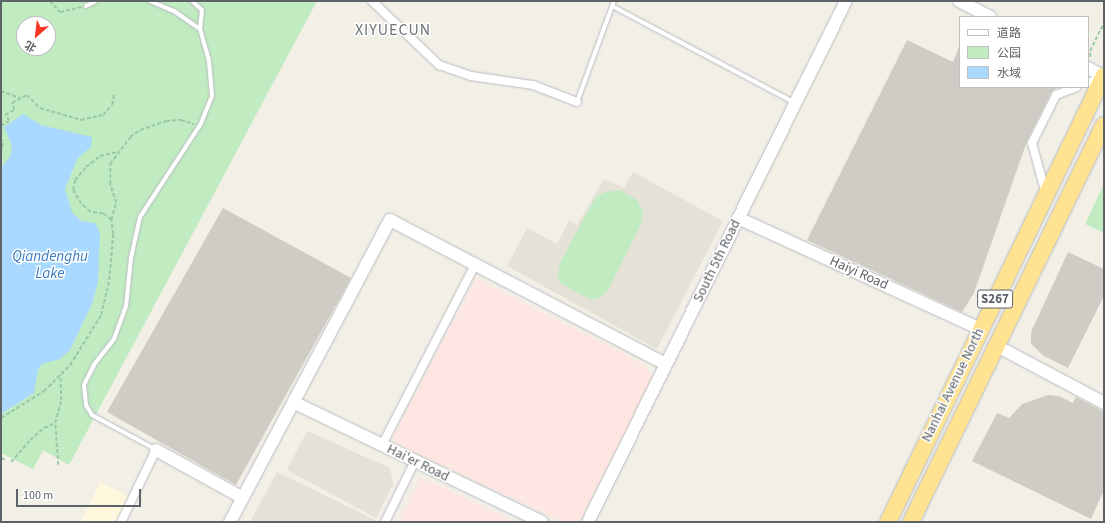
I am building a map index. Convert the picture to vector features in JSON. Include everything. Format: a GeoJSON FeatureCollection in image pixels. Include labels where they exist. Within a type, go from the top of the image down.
{"type":"FeatureCollection","features":[{"type":"Feature","properties":{"kind":"highway","name":"Nanhai Avenue North"},"geometry":{"type":"LineString","coordinates":[[888,522],[980,329],[1104,76]]}},
{"type":"Feature","properties":{"kind":"highway","name":"Nanhai Avenue North"},"geometry":{"type":"LineString","coordinates":[[911,522],[995,345],[1104,125]]}},
{"type":"Feature","properties":{"kind":"street"},"geometry":{"type":"LineString","coordinates":[[372,1],[439,65],[471,76],[534,85],[577,102]]}},
{"type":"Feature","properties":{"kind":"street","name":"South 5th Road"},"geometry":{"type":"LineString","coordinates":[[588,522],[846,1]]}},
{"type":"Feature","properties":{"kind":"street"},"geometry":{"type":"LineString","coordinates":[[959,1],[988,16]]}},
{"type":"Feature","properties":{"kind":"street"},"geometry":{"type":"LineString","coordinates":[[1089,62],[1104,76],[1089,83]]}},
{"type":"Feature","properties":{"kind":"street"},"geometry":{"type":"LineString","coordinates":[[1046,196],[1032,143],[1056,95],[1074,88]]}},
{"type":"Feature","properties":{"kind":"street","name":"Haiyi Road"},"geometry":{"type":"LineString","coordinates":[[738,218],[980,329]]}},
{"type":"Feature","properties":{"kind":"street"},"geometry":{"type":"LineString","coordinates":[[230,522],[295,403],[390,220],[666,364]]}},
{"type":"Feature","properties":{"kind":"street"},"geometry":{"type":"LineString","coordinates":[[382,445],[475,265]]}},
{"type":"Feature","properties":{"kind":"street"},"geometry":{"type":"LineString","coordinates":[[995,345],[1104,403]]}},
{"type":"Feature","properties":{"kind":"street","name":"Hai'er Road"},"geometry":{"type":"LineString","coordinates":[[295,403],[542,522]]}},
{"type":"Feature","properties":{"kind":"street"},"geometry":{"type":"LineString","coordinates":[[121,522],[156,450],[243,498]]}},
{"type":"Feature","properties":{"kind":"street"},"geometry":{"type":"LineString","coordinates":[[385,522],[414,461]]}},
{"type":"Feature","properties":{"kind":"lane"},"geometry":{"type":"LineString","coordinates":[[86,6],[96,1]]}},
{"type":"Feature","properties":{"kind":"lane"},"geometry":{"type":"LineString","coordinates":[[150,1],[174,11],[200,29]]}},
{"type":"Feature","properties":{"kind":"lane"},"geometry":{"type":"LineString","coordinates":[[156,450],[92,415],[86,405],[84,385],[94,365],[114,339],[126,306],[131,258],[140,217],[200,125],[212,96],[209,61],[200,29],[202,10],[192,1]]}},
{"type":"Feature","properties":{"kind":"lane"},"geometry":{"type":"LineString","coordinates":[[577,102],[614,1]]}},
{"type":"Feature","properties":{"kind":"lane"},"geometry":{"type":"LineString","coordinates":[[612,6],[795,104]]}},
{"type":"Feature","properties":{"kind":"path"},"geometry":{"type":"LineString","coordinates":[[50,1],[60,12],[86,6]]}},
{"type":"Feature","properties":{"kind":"path"},"geometry":{"type":"LineString","coordinates":[[1089,62],[1090,51],[1104,22]]}},
{"type":"Feature","properties":{"kind":"path"},"geometry":{"type":"LineString","coordinates":[[1,91],[20,99]]}},
{"type":"Feature","properties":{"kind":"path"},"geometry":{"type":"LineString","coordinates":[[1,131],[1,126],[8,121],[6,115],[14,110],[12,103],[27,95],[40,108],[81,120],[103,115],[112,105],[114,94]]}},
{"type":"Feature","properties":{"kind":"path"},"geometry":{"type":"LineString","coordinates":[[1,418],[44,391],[60,375],[84,346],[101,314],[109,280],[113,234],[111,220],[116,203],[110,184],[110,164],[118,152],[130,137],[157,124],[181,120],[200,125]]}},
{"type":"Feature","properties":{"kind":"path"},"geometry":{"type":"LineString","coordinates":[[1,138],[4,143],[1,154]]}},
{"type":"Feature","properties":{"kind":"path"},"geometry":{"type":"LineString","coordinates":[[111,220],[103,214],[90,212],[81,204],[73,190],[75,180],[86,167],[100,156],[118,152]]}},
{"type":"Feature","properties":{"kind":"path"},"geometry":{"type":"LineString","coordinates":[[58,465],[55,423],[61,400],[60,375]]}},
{"type":"Feature","properties":{"kind":"path"},"geometry":{"type":"LineString","coordinates":[[11,462],[30,440],[44,428],[55,423]]}},
{"type":"Feature","properties":{"kind":"path"},"geometry":{"type":"LineString","coordinates":[[1,458],[6,460]]}},
{"type":"Feature","properties":{"kind":"shaded area"},"geometry":{"type":"Polygon","coordinates":[[[633,172],[723,221],[657,349],[507,266],[527,228],[557,244],[569,220],[577,225],[604,179],[624,188],[633,172]]]}},
{"type":"Feature","properties":{"kind":"shaded area"},"geometry":{"type":"Polygon","coordinates":[[[476,278],[645,365],[653,377],[579,522],[563,522],[395,443],[393,437],[476,278]]]}},
{"type":"Feature","properties":{"kind":"shaded area"},"geometry":{"type":"Polygon","coordinates":[[[307,431],[390,468],[393,485],[376,518],[287,470],[307,431]]]}},
{"type":"Feature","properties":{"kind":"shaded area"},"geometry":{"type":"Polygon","coordinates":[[[277,472],[377,521],[250,522],[277,472]]]}},
{"type":"Feature","properties":{"kind":"shaded area"},"geometry":{"type":"Polygon","coordinates":[[[420,477],[516,522],[398,522],[420,477]]]}},
{"type":"Feature","properties":{"kind":"shaded area"},"geometry":{"type":"Polygon","coordinates":[[[100,482],[130,497],[117,522],[81,522],[100,482]]]}},
{"type":"Feature","properties":{"kind":"green space"},"geometry":{"type":"Polygon","coordinates":[[[1,1],[317,1],[69,465],[43,450],[33,469],[1,453],[1,1]]]}},
{"type":"Feature","properties":{"kind":"green space"},"geometry":{"type":"Polygon","coordinates":[[[1104,184],[1104,233],[1085,224],[1104,184]]]}},
{"type":"Feature","properties":{"kind":"green space"},"geometry":{"type":"Polygon","coordinates":[[[620,190],[637,200],[643,212],[641,224],[608,290],[601,297],[591,300],[560,283],[558,275],[560,263],[595,198],[605,192],[620,190]]]}},
{"type":"Feature","properties":{"kind":"water","name":"Qiandenghu Lake"},"geometry":{"type":"Polygon","coordinates":[[[23,114],[41,125],[92,137],[91,147],[77,159],[65,189],[72,212],[81,221],[95,223],[100,233],[98,282],[92,304],[70,350],[60,359],[42,364],[38,370],[34,393],[1,414],[1,168],[10,157],[12,146],[4,127],[23,114]]]}},
{"type":"Feature","properties":{"kind":"building"},"geometry":{"type":"Polygon","coordinates":[[[907,40],[953,62],[959,47],[959,88],[1056,88],[1051,93],[1027,141],[974,293],[962,312],[807,240],[907,40]]]}},
{"type":"Feature","properties":{"kind":"building"},"geometry":{"type":"Polygon","coordinates":[[[223,208],[351,278],[236,485],[107,412],[223,208]]]}},
{"type":"Feature","properties":{"kind":"building"},"geometry":{"type":"Polygon","coordinates":[[[1068,252],[1104,269],[1104,296],[1068,368],[1044,356],[1031,344],[1031,332],[1068,252]]]}},
{"type":"Feature","properties":{"kind":"building"},"geometry":{"type":"Polygon","coordinates":[[[1048,395],[1059,396],[1073,403],[1076,397],[1104,412],[1104,490],[1091,519],[972,461],[997,413],[1009,418],[1022,404],[1048,395]]]}},
{"type":"Feature","properties":{"kind":"district","name":"XIYUECUN"},"geometry":{"type":"Point","coordinates":[393,30]}}]}
